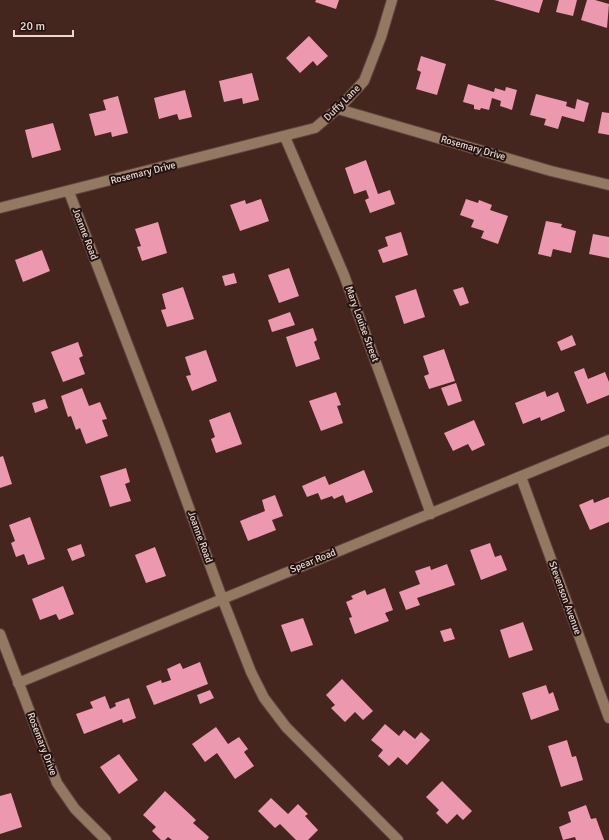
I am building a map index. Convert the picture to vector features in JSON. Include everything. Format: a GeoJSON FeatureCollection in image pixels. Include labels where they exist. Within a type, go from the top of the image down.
{"type":"FeatureCollection","features":[{"type":"Feature","properties":{"kind":"street","name":"Duffy Lane"},"geometry":{"type":"LineString","coordinates":[[285,137],[315,128],[338,109],[364,81],[392,0]]}},
{"type":"Feature","properties":{"kind":"street","name":"Rosemary Drive"},"geometry":{"type":"LineString","coordinates":[[338,109],[551,171],[609,185]]}},
{"type":"Feature","properties":{"kind":"street","name":"Rosemary Drive"},"geometry":{"type":"LineString","coordinates":[[0,208],[285,137]]}},
{"type":"Feature","properties":{"kind":"street","name":"Mary Louise Street"},"geometry":{"type":"LineString","coordinates":[[285,137],[344,275],[431,514]]}},
{"type":"Feature","properties":{"kind":"street","name":"Joanne Road"},"geometry":{"type":"LineString","coordinates":[[68,192],[162,434],[222,598],[251,672],[264,698],[286,727],[398,840]]}},
{"type":"Feature","properties":{"kind":"street","name":"Spear Road"},"geometry":{"type":"LineString","coordinates":[[18,683],[609,440]]}},
{"type":"Feature","properties":{"kind":"street","name":"Stevenson Avenue"},"geometry":{"type":"LineString","coordinates":[[521,477],[609,718]]}},
{"type":"Feature","properties":{"kind":"street","name":"Rosemary Drive"},"geometry":{"type":"LineString","coordinates":[[0,634],[57,783],[75,809],[106,840]]}},
{"type":"Feature","properties":{"kind":"building"},"geometry":{"type":"Polygon","coordinates":[[[316,0],[339,0],[336,9],[315,2],[316,0]]]}},
{"type":"Feature","properties":{"kind":"building"},"geometry":{"type":"Polygon","coordinates":[[[494,0],[543,0],[539,13],[494,0]]]}},
{"type":"Feature","properties":{"kind":"building"},"geometry":{"type":"Polygon","coordinates":[[[559,0],[577,0],[573,16],[556,12],[559,0]]]}},
{"type":"Feature","properties":{"kind":"building"},"geometry":{"type":"Polygon","coordinates":[[[587,0],[595,0],[609,4],[607,28],[581,20],[587,0]]]}},
{"type":"Feature","properties":{"kind":"building"},"geometry":{"type":"Polygon","coordinates":[[[309,36],[328,56],[317,66],[313,61],[300,73],[286,58],[309,36]]]}},
{"type":"Feature","properties":{"kind":"building"},"geometry":{"type":"Polygon","coordinates":[[[421,56],[446,64],[437,95],[416,89],[421,72],[417,70],[421,56]]]}},
{"type":"Feature","properties":{"kind":"building"},"geometry":{"type":"Polygon","coordinates":[[[252,73],[259,100],[243,104],[242,98],[224,102],[219,81],[252,73]]]}},
{"type":"Feature","properties":{"kind":"building"},"geometry":{"type":"Polygon","coordinates":[[[468,84],[494,92],[495,88],[505,91],[506,87],[517,90],[512,110],[500,106],[501,101],[492,98],[489,110],[481,108],[480,110],[474,109],[474,105],[463,102],[468,84]]]}},
{"type":"Feature","properties":{"kind":"building"},"geometry":{"type":"Polygon","coordinates":[[[185,90],[192,117],[179,120],[177,114],[159,119],[154,98],[185,90]]]}},
{"type":"Feature","properties":{"kind":"building"},"geometry":{"type":"Polygon","coordinates":[[[536,94],[567,102],[566,106],[575,109],[577,99],[589,103],[584,122],[562,116],[558,129],[544,125],[546,119],[530,115],[536,94]]]}},
{"type":"Feature","properties":{"kind":"building"},"geometry":{"type":"Polygon","coordinates":[[[118,96],[128,133],[112,137],[111,132],[95,136],[89,114],[106,110],[103,100],[118,96]]]}},
{"type":"Feature","properties":{"kind":"building"},"geometry":{"type":"Polygon","coordinates":[[[602,112],[609,113],[609,135],[598,133],[602,112]]]}},
{"type":"Feature","properties":{"kind":"building"},"geometry":{"type":"Polygon","coordinates":[[[53,123],[61,150],[32,158],[25,130],[53,123]]]}},
{"type":"Feature","properties":{"kind":"building"},"geometry":{"type":"Polygon","coordinates":[[[366,160],[378,194],[390,190],[395,204],[370,213],[365,200],[369,198],[366,190],[354,194],[345,168],[366,160]]]}},
{"type":"Feature","properties":{"kind":"building"},"geometry":{"type":"Polygon","coordinates":[[[261,199],[269,221],[240,231],[230,205],[245,200],[246,204],[261,199]]]}},
{"type":"Feature","properties":{"kind":"building"},"geometry":{"type":"Polygon","coordinates":[[[466,199],[478,203],[479,200],[492,205],[490,210],[508,216],[498,244],[481,238],[484,231],[471,227],[474,220],[460,215],[466,199]]]}},
{"type":"Feature","properties":{"kind":"building"},"geometry":{"type":"Polygon","coordinates":[[[546,221],[562,224],[561,227],[576,231],[571,253],[553,249],[551,257],[538,254],[546,221]]]}},
{"type":"Feature","properties":{"kind":"building"},"geometry":{"type":"Polygon","coordinates":[[[158,222],[167,253],[142,261],[137,247],[141,246],[135,229],[158,222]]]}},
{"type":"Feature","properties":{"kind":"building"},"geometry":{"type":"Polygon","coordinates":[[[401,232],[408,255],[383,263],[378,250],[388,246],[385,237],[401,232]]]}},
{"type":"Feature","properties":{"kind":"building"},"geometry":{"type":"Polygon","coordinates":[[[593,234],[609,237],[609,258],[589,254],[593,234]]]}},
{"type":"Feature","properties":{"kind":"building"},"geometry":{"type":"Polygon","coordinates":[[[42,250],[50,271],[23,282],[15,260],[42,250]]]}},
{"type":"Feature","properties":{"kind":"building"},"geometry":{"type":"Polygon","coordinates":[[[289,268],[299,296],[279,303],[268,275],[289,268]]]}},
{"type":"Feature","properties":{"kind":"building"},"geometry":{"type":"Polygon","coordinates":[[[234,273],[237,283],[225,286],[222,276],[234,273]]]}},
{"type":"Feature","properties":{"kind":"building"},"geometry":{"type":"Polygon","coordinates":[[[183,287],[194,319],[167,327],[161,310],[166,309],[162,294],[183,287]]]}},
{"type":"Feature","properties":{"kind":"building"},"geometry":{"type":"Polygon","coordinates":[[[463,287],[469,303],[460,306],[453,290],[463,287]]]}},
{"type":"Feature","properties":{"kind":"building"},"geometry":{"type":"Polygon","coordinates":[[[416,289],[425,317],[404,324],[395,296],[416,289]]]}},
{"type":"Feature","properties":{"kind":"building"},"geometry":{"type":"Polygon","coordinates":[[[290,312],[295,325],[272,332],[268,320],[290,312]]]}},
{"type":"Feature","properties":{"kind":"building"},"geometry":{"type":"Polygon","coordinates":[[[313,328],[317,340],[314,342],[320,359],[296,367],[286,337],[313,328]]]}},
{"type":"Feature","properties":{"kind":"building"},"geometry":{"type":"Polygon","coordinates":[[[572,335],[576,345],[561,351],[557,342],[572,335]]]}},
{"type":"Feature","properties":{"kind":"building"},"geometry":{"type":"Polygon","coordinates":[[[78,342],[83,356],[79,358],[85,374],[63,382],[51,352],[78,342]]]}},
{"type":"Feature","properties":{"kind":"building"},"geometry":{"type":"Polygon","coordinates":[[[444,349],[455,381],[429,389],[424,376],[429,374],[423,356],[444,349]]]}},
{"type":"Feature","properties":{"kind":"building"},"geometry":{"type":"Polygon","coordinates":[[[206,350],[217,381],[192,391],[186,376],[191,375],[185,357],[206,350]]]}},
{"type":"Feature","properties":{"kind":"building"},"geometry":{"type":"Polygon","coordinates":[[[584,368],[588,379],[605,372],[609,382],[609,395],[587,404],[574,372],[584,368]]]}},
{"type":"Feature","properties":{"kind":"building"},"geometry":{"type":"Polygon","coordinates":[[[456,383],[462,401],[448,406],[441,388],[456,383]]]}},
{"type":"Feature","properties":{"kind":"building"},"geometry":{"type":"Polygon","coordinates":[[[82,388],[89,406],[100,402],[107,419],[102,420],[108,436],[86,444],[80,428],[76,430],[71,416],[68,417],[61,396],[82,388]]]}},
{"type":"Feature","properties":{"kind":"building"},"geometry":{"type":"Polygon","coordinates":[[[545,391],[547,397],[558,392],[565,411],[541,421],[540,417],[523,424],[515,403],[545,391]]]}},
{"type":"Feature","properties":{"kind":"building"},"geometry":{"type":"Polygon","coordinates":[[[336,392],[341,405],[337,406],[343,423],[321,431],[309,401],[336,392]]]}},
{"type":"Feature","properties":{"kind":"building"},"geometry":{"type":"Polygon","coordinates":[[[45,399],[48,408],[35,413],[32,403],[45,399]]]}},
{"type":"Feature","properties":{"kind":"building"},"geometry":{"type":"Polygon","coordinates":[[[230,412],[242,444],[216,453],[211,439],[215,437],[209,420],[230,412]]]}},
{"type":"Feature","properties":{"kind":"building"},"geometry":{"type":"Polygon","coordinates":[[[474,420],[485,445],[472,451],[468,444],[453,451],[444,433],[474,420]]]}},
{"type":"Feature","properties":{"kind":"building"},"geometry":{"type":"Polygon","coordinates":[[[3,456],[12,484],[0,488],[0,457],[3,456]]]}},
{"type":"Feature","properties":{"kind":"building"},"geometry":{"type":"Polygon","coordinates":[[[126,468],[130,482],[125,484],[131,501],[110,507],[100,476],[126,468]]]}},
{"type":"Feature","properties":{"kind":"building"},"geometry":{"type":"Polygon","coordinates":[[[364,470],[373,492],[346,503],[343,495],[334,499],[332,496],[321,500],[318,493],[307,497],[302,486],[325,476],[329,485],[364,470]]]}},
{"type":"Feature","properties":{"kind":"building"},"geometry":{"type":"Polygon","coordinates":[[[275,495],[283,516],[272,520],[276,530],[248,541],[240,521],[265,511],[262,500],[275,495]]]}},
{"type":"Feature","properties":{"kind":"building"},"geometry":{"type":"Polygon","coordinates":[[[609,497],[609,522],[590,530],[579,505],[593,499],[594,503],[609,497]]]}},
{"type":"Feature","properties":{"kind":"building"},"geometry":{"type":"Polygon","coordinates":[[[30,517],[45,559],[28,565],[24,554],[16,557],[11,543],[15,541],[9,525],[30,517]]]}},
{"type":"Feature","properties":{"kind":"building"},"geometry":{"type":"Polygon","coordinates":[[[490,543],[495,557],[501,555],[507,570],[481,580],[470,550],[490,543]]]}},
{"type":"Feature","properties":{"kind":"building"},"geometry":{"type":"Polygon","coordinates":[[[81,544],[85,556],[72,561],[67,549],[81,544]]]}},
{"type":"Feature","properties":{"kind":"building"},"geometry":{"type":"Polygon","coordinates":[[[155,547],[166,576],[146,583],[135,555],[155,547]]]}},
{"type":"Feature","properties":{"kind":"building"},"geometry":{"type":"Polygon","coordinates":[[[447,564],[455,585],[417,598],[420,605],[406,610],[399,592],[420,584],[415,571],[430,566],[431,570],[447,564]]]}},
{"type":"Feature","properties":{"kind":"building"},"geometry":{"type":"Polygon","coordinates":[[[63,586],[74,614],[59,620],[56,614],[40,620],[32,599],[63,586]]]}},
{"type":"Feature","properties":{"kind":"building"},"geometry":{"type":"Polygon","coordinates":[[[385,588],[393,610],[385,613],[389,621],[355,634],[349,618],[352,617],[346,602],[353,599],[351,596],[365,590],[367,595],[385,588]]]}},
{"type":"Feature","properties":{"kind":"building"},"geometry":{"type":"Polygon","coordinates":[[[303,618],[313,645],[291,652],[281,625],[303,618]]]}},
{"type":"Feature","properties":{"kind":"building"},"geometry":{"type":"Polygon","coordinates":[[[523,622],[533,650],[509,658],[500,630],[523,622]]]}},
{"type":"Feature","properties":{"kind":"building"},"geometry":{"type":"Polygon","coordinates":[[[451,628],[455,639],[444,642],[440,631],[451,628]]]}},
{"type":"Feature","properties":{"kind":"building"},"geometry":{"type":"Polygon","coordinates":[[[200,662],[208,684],[154,705],[146,686],[161,680],[162,683],[171,680],[167,669],[180,663],[183,669],[200,662]]]}},
{"type":"Feature","properties":{"kind":"building"},"geometry":{"type":"Polygon","coordinates":[[[342,679],[373,711],[363,720],[355,712],[345,722],[331,708],[335,705],[326,695],[342,679]]]}},
{"type":"Feature","properties":{"kind":"building"},"geometry":{"type":"Polygon","coordinates":[[[546,685],[549,694],[553,692],[559,710],[531,720],[522,693],[546,685]]]}},
{"type":"Feature","properties":{"kind":"building"},"geometry":{"type":"Polygon","coordinates":[[[210,690],[214,698],[200,704],[197,695],[210,690]]]}},
{"type":"Feature","properties":{"kind":"building"},"geometry":{"type":"Polygon","coordinates":[[[105,696],[110,709],[116,706],[115,703],[129,698],[136,718],[123,723],[122,719],[84,734],[76,714],[93,708],[90,702],[105,696]]]}},
{"type":"Feature","properties":{"kind":"building"},"geometry":{"type":"Polygon","coordinates":[[[385,724],[399,736],[404,730],[415,739],[421,732],[430,740],[407,765],[398,757],[389,766],[378,756],[383,750],[371,740],[385,724]]]}},
{"type":"Feature","properties":{"kind":"building"},"geometry":{"type":"Polygon","coordinates":[[[216,727],[228,744],[239,737],[248,749],[244,752],[254,766],[235,779],[217,753],[205,762],[192,744],[216,727]]]}},
{"type":"Feature","properties":{"kind":"building"},"geometry":{"type":"Polygon","coordinates":[[[567,740],[572,757],[576,756],[583,780],[561,787],[548,746],[567,740]]]}},
{"type":"Feature","properties":{"kind":"building"},"geometry":{"type":"Polygon","coordinates":[[[119,754],[138,780],[119,794],[100,767],[119,754]]]}},
{"type":"Feature","properties":{"kind":"building"},"geometry":{"type":"Polygon","coordinates":[[[442,781],[472,811],[463,820],[457,814],[447,824],[436,813],[439,810],[426,797],[442,781]]]}},
{"type":"Feature","properties":{"kind":"building"},"geometry":{"type":"Polygon","coordinates":[[[165,791],[196,820],[193,823],[209,837],[207,840],[172,840],[168,837],[165,840],[161,840],[152,831],[156,827],[143,815],[165,791]]]}},
{"type":"Feature","properties":{"kind":"building"},"geometry":{"type":"Polygon","coordinates":[[[11,793],[22,827],[0,834],[0,796],[11,793]]]}},
{"type":"Feature","properties":{"kind":"building"},"geometry":{"type":"Polygon","coordinates":[[[271,798],[288,814],[298,804],[308,814],[305,816],[318,830],[308,840],[296,840],[280,824],[275,828],[258,811],[271,798]]]}},
{"type":"Feature","properties":{"kind":"building"},"geometry":{"type":"Polygon","coordinates":[[[586,805],[591,819],[596,818],[604,840],[576,840],[575,837],[563,840],[559,827],[571,822],[568,812],[586,805]]]}}]}
